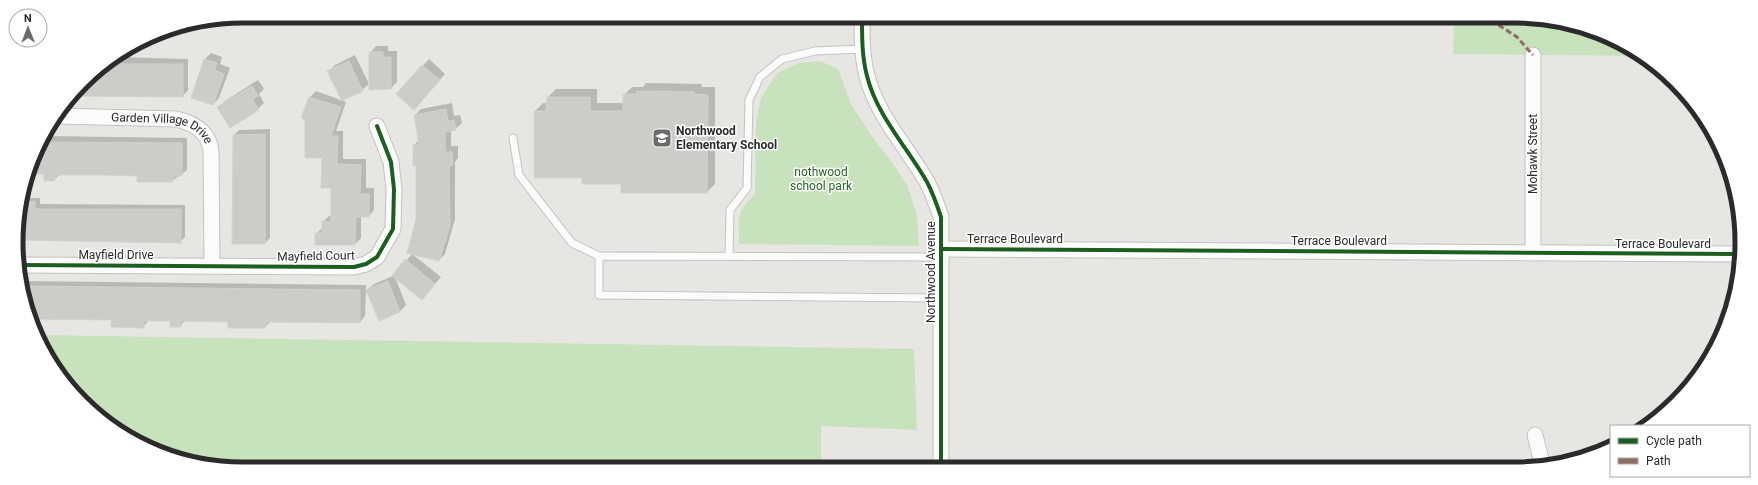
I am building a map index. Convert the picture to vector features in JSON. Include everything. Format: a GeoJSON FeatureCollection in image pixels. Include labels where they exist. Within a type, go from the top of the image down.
{"type":"FeatureCollection","features":[{"type":"Feature","properties":{"kind":"street","name":"Northwood Avenue"},"geometry":{"type":"LineString","coordinates":[[862,23],[862,49],[867,78],[878,106],[927,182],[934,196],[941,217],[941,462]]}},
{"type":"Feature","properties":{"kind":"street","name":"Mohawk Street"},"geometry":{"type":"LineString","coordinates":[[1533,55],[1533,253]]}},
{"type":"Feature","properties":{"kind":"street","name":"Garden Village Drive"},"geometry":{"type":"LineString","coordinates":[[63,116],[176,119],[189,122],[204,134],[210,142],[211,151],[212,266]]}},
{"type":"Feature","properties":{"kind":"street","name":"Mayfield Court"},"geometry":{"type":"LineString","coordinates":[[212,266],[354,267],[366,264],[378,257],[393,229],[394,213],[391,162],[377,126]]}},
{"type":"Feature","properties":{"kind":"street","name":"Terrace Boulevard"},"geometry":{"type":"LineString","coordinates":[[941,253],[1735,254]]}},
{"type":"Feature","properties":{"kind":"street","name":"Mayfield Drive"},"geometry":{"type":"LineString","coordinates":[[24,265],[212,266]]}},
{"type":"Feature","properties":{"kind":"street"},"geometry":{"type":"LineString","coordinates":[[1535,434],[1541,460]]}},
{"type":"Feature","properties":{"kind":"lane"},"geometry":{"type":"LineString","coordinates":[[729,256],[730,210],[748,188],[749,100],[760,77],[782,59],[815,51],[862,49]]}},
{"type":"Feature","properties":{"kind":"lane"},"geometry":{"type":"LineString","coordinates":[[513,138],[519,175],[572,243],[599,256],[941,253]]}},
{"type":"Feature","properties":{"kind":"lane"},"geometry":{"type":"LineString","coordinates":[[599,256],[599,295],[941,298]]}},
{"type":"Feature","properties":{"kind":"green space"},"geometry":{"type":"Polygon","coordinates":[[[1454,23],[1530,23],[1572,30],[1613,46],[1631,56],[1453,54],[1454,23]]]}},
{"type":"Feature","properties":{"kind":"green space","name":"nothwood school park"},"geometry":{"type":"Polygon","coordinates":[[[820,61],[838,69],[851,104],[908,187],[917,216],[919,246],[739,244],[739,221],[741,212],[755,194],[756,122],[761,98],[777,73],[799,63],[820,61]]]}},
{"type":"Feature","properties":{"kind":"green space"},"geometry":{"type":"Polygon","coordinates":[[[44,335],[914,349],[917,430],[821,426],[821,462],[228,462],[186,455],[172,450],[133,433],[109,417],[87,398],[68,376],[52,352],[44,335]]]}},
{"type":"Feature","properties":{"kind":"building"},"geometry":{"type":"Polygon","coordinates":[[[369,52],[383,52],[383,57],[391,57],[391,89],[369,90],[369,52]]]}},
{"type":"Feature","properties":{"kind":"building"},"geometry":{"type":"Polygon","coordinates":[[[204,59],[217,63],[214,70],[224,74],[213,105],[191,98],[204,59]]]}},
{"type":"Feature","properties":{"kind":"building"},"geometry":{"type":"Polygon","coordinates":[[[349,61],[363,91],[342,101],[327,71],[349,61]]]}},
{"type":"Feature","properties":{"kind":"building"},"geometry":{"type":"Polygon","coordinates":[[[115,64],[183,64],[183,97],[79,96],[98,77],[115,64]]]}},
{"type":"Feature","properties":{"kind":"building"},"geometry":{"type":"Polygon","coordinates":[[[422,65],[440,80],[414,110],[396,94],[422,65]]]}},
{"type":"Feature","properties":{"kind":"building"},"geometry":{"type":"Polygon","coordinates":[[[252,86],[258,96],[252,99],[259,110],[230,128],[217,107],[252,86]]]}},
{"type":"Feature","properties":{"kind":"building"},"geometry":{"type":"Polygon","coordinates":[[[637,91],[694,92],[694,94],[708,95],[707,193],[621,193],[621,184],[582,184],[582,178],[534,178],[534,111],[546,111],[547,97],[590,97],[590,111],[623,111],[623,94],[637,94],[637,91]]]}},
{"type":"Feature","properties":{"kind":"building"},"geometry":{"type":"Polygon","coordinates":[[[309,97],[341,107],[331,136],[338,136],[337,164],[361,165],[360,194],[369,194],[369,217],[356,217],[355,245],[315,245],[315,233],[322,233],[322,221],[331,222],[331,188],[321,188],[322,158],[305,158],[305,120],[301,118],[309,97]]]}},
{"type":"Feature","properties":{"kind":"building"},"geometry":{"type":"Polygon","coordinates":[[[446,109],[448,121],[454,120],[456,130],[445,132],[445,152],[452,152],[453,165],[449,166],[450,226],[439,261],[407,253],[416,220],[416,166],[413,166],[413,145],[419,145],[414,115],[446,109]]]}},
{"type":"Feature","properties":{"kind":"building"},"geometry":{"type":"Polygon","coordinates":[[[265,134],[265,244],[232,244],[233,135],[265,134]]]}},
{"type":"Feature","properties":{"kind":"building"},"geometry":{"type":"Polygon","coordinates":[[[47,142],[182,143],[182,176],[173,176],[173,182],[137,182],[137,176],[102,175],[55,175],[55,181],[44,181],[44,174],[34,174],[47,142]]]}},
{"type":"Feature","properties":{"kind":"building"},"geometry":{"type":"Polygon","coordinates":[[[27,202],[35,202],[35,209],[181,209],[181,243],[23,240],[27,202]]]}},
{"type":"Feature","properties":{"kind":"building"},"geometry":{"type":"Polygon","coordinates":[[[405,259],[435,284],[422,300],[392,276],[405,259]]]}},
{"type":"Feature","properties":{"kind":"building"},"geometry":{"type":"Polygon","coordinates":[[[388,281],[400,312],[379,321],[366,290],[388,281]]]}},
{"type":"Feature","properties":{"kind":"building"},"geometry":{"type":"Polygon","coordinates":[[[27,286],[360,290],[360,323],[266,322],[265,328],[228,328],[228,322],[180,321],[181,327],[170,327],[170,321],[144,321],[144,328],[111,327],[111,320],[37,319],[27,286]]]}},
{"type":"Feature","properties":{"kind":"marked path"},"geometry":{"type":"LineString","coordinates":[[1496,23],[1517,37],[1533,55]]}},
{"type":"Feature","properties":{"kind":"cycle path"},"geometry":{"type":"LineString","coordinates":[[862,23],[864,62],[872,91],[885,118],[927,182],[941,217],[941,462]]}},
{"type":"Feature","properties":{"kind":"cycle path"},"geometry":{"type":"LineString","coordinates":[[24,265],[354,267],[366,264],[377,257],[393,229],[394,189],[391,162],[377,126]]}},
{"type":"Feature","properties":{"kind":"cycle path"},"geometry":{"type":"LineString","coordinates":[[941,249],[1735,254]]}},
{"type":"Feature","properties":{"kind":"place","name":"Northwood Elementary School"},"geometry":{"type":"Point","coordinates":[662,138]}}]}
